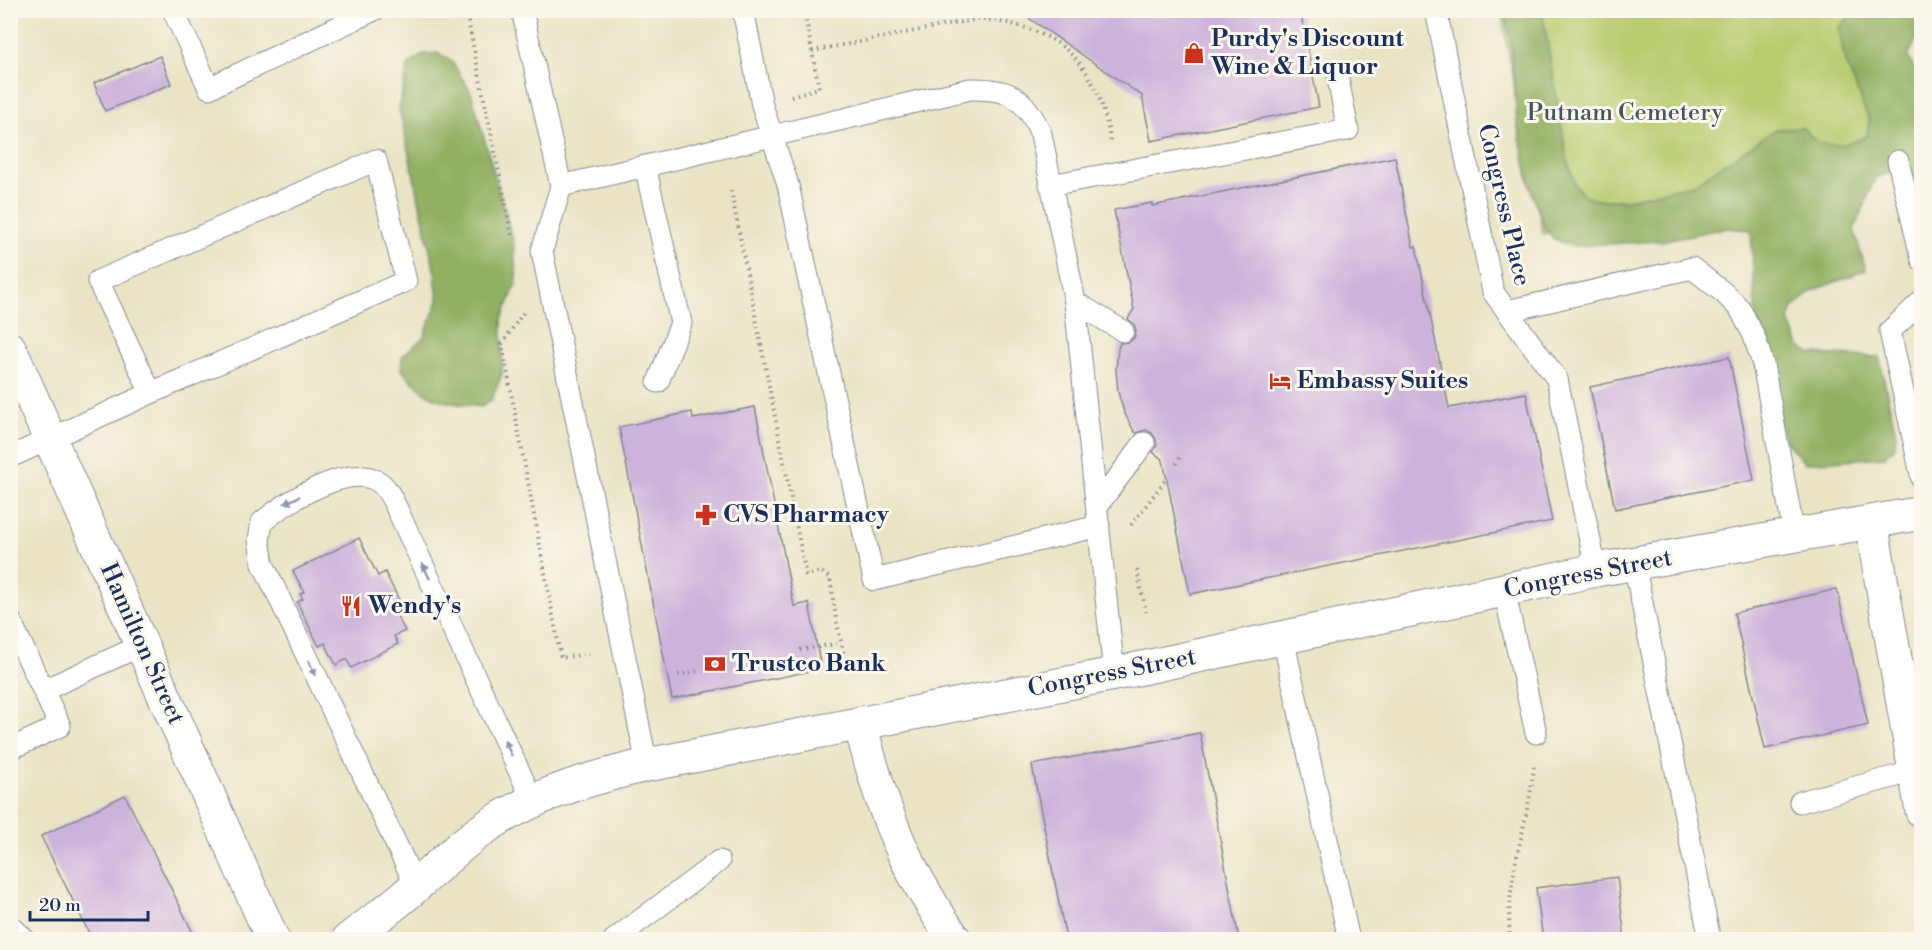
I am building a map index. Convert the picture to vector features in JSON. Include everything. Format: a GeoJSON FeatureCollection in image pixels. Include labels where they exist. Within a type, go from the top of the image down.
{"type":"FeatureCollection","features":[{"type":"Feature","properties":{"kind":"street","name":"Hamilton Street"},"geometry":{"type":"LineString","coordinates":[[10,349],[273,939]]}},
{"type":"Feature","properties":{"kind":"street","name":"Congress Street"},"geometry":{"type":"LineString","coordinates":[[348,939],[416,886],[456,849],[494,822],[533,801],[589,779],[647,765],[1114,674],[1596,570],[1922,513]]}},
{"type":"Feature","properties":{"kind":"street"},"geometry":{"type":"LineString","coordinates":[[1871,522],[1922,811]]}},
{"type":"Feature","properties":{"kind":"street"},"geometry":{"type":"LineString","coordinates":[[860,723],[874,777],[897,840],[928,900],[955,939]]}},
{"type":"Feature","properties":{"kind":"lane"},"geometry":{"type":"LineString","coordinates":[[173,10],[209,88],[374,10]]}},
{"type":"Feature","properties":{"kind":"lane"},"geometry":{"type":"LineString","coordinates":[[522,10],[561,186],[542,251],[647,765]]}},
{"type":"Feature","properties":{"kind":"lane"},"geometry":{"type":"LineString","coordinates":[[743,10],[762,105],[788,185],[874,580],[1098,516],[1144,443]]}},
{"type":"Feature","properties":{"kind":"lane","name":"Congress Place"},"geometry":{"type":"LineString","coordinates":[[1436,10],[1493,292],[1557,379],[1596,570]]}},
{"type":"Feature","properties":{"kind":"lane"},"geometry":{"type":"LineString","coordinates":[[1050,185],[1348,130],[1338,79]]}},
{"type":"Feature","properties":{"kind":"lane"},"geometry":{"type":"LineString","coordinates":[[561,186],[970,89],[994,88],[1015,97],[1032,113],[1041,134],[1075,302],[1114,674]]}},
{"type":"Feature","properties":{"kind":"lane"},"geometry":{"type":"LineString","coordinates":[[10,458],[151,393],[406,281],[376,159],[98,281],[151,393]]}},
{"type":"Feature","properties":{"kind":"lane"},"geometry":{"type":"LineString","coordinates":[[1898,161],[1922,260]]}},
{"type":"Feature","properties":{"kind":"lane"},"geometry":{"type":"LineString","coordinates":[[645,166],[681,323],[658,382]]}},
{"type":"Feature","properties":{"kind":"lane"},"geometry":{"type":"LineString","coordinates":[[1507,311],[1692,268],[1724,292],[1740,309],[1755,336],[1763,364],[1794,535]]}},
{"type":"Feature","properties":{"kind":"lane"},"geometry":{"type":"LineString","coordinates":[[1922,301],[1890,331],[1922,479]]}},
{"type":"Feature","properties":{"kind":"lane"},"geometry":{"type":"LineString","coordinates":[[1075,302],[1123,331]]}},
{"type":"Feature","properties":{"kind":"lane"},"geometry":{"type":"LineString","coordinates":[[416,886],[263,564],[259,540],[262,522],[281,506],[340,477],[358,475],[380,482],[397,509],[533,801]]}},
{"type":"Feature","properties":{"kind":"lane"},"geometry":{"type":"LineString","coordinates":[[1635,563],[1710,939]]}},
{"type":"Feature","properties":{"kind":"lane"},"geometry":{"type":"LineString","coordinates":[[1504,590],[1536,733]]}},
{"type":"Feature","properties":{"kind":"lane"},"geometry":{"type":"LineString","coordinates":[[10,620],[60,726],[10,749]]}},
{"type":"Feature","properties":{"kind":"lane"},"geometry":{"type":"LineString","coordinates":[[1283,638],[1349,939]]}},
{"type":"Feature","properties":{"kind":"lane"},"geometry":{"type":"LineString","coordinates":[[44,690],[142,645]]}},
{"type":"Feature","properties":{"kind":"lane"},"geometry":{"type":"LineString","coordinates":[[1800,802],[1914,771]]}},
{"type":"Feature","properties":{"kind":"lane"},"geometry":{"type":"LineString","coordinates":[[614,939],[719,861]]}},
{"type":"Feature","properties":{"kind":"lane"},"geometry":{"type":"LineString","coordinates":[[10,925],[25,939]]}},
{"type":"Feature","properties":{"kind":"path"},"geometry":{"type":"LineString","coordinates":[[466,10],[513,239]]}},
{"type":"Feature","properties":{"kind":"path"},"geometry":{"type":"LineString","coordinates":[[782,99],[819,88],[804,10]]}},
{"type":"Feature","properties":{"kind":"path"},"geometry":{"type":"LineString","coordinates":[[812,51],[978,19],[1005,21],[1032,29],[1059,43],[1080,64],[1098,93],[1107,120],[1112,152]]}},
{"type":"Feature","properties":{"kind":"path"},"geometry":{"type":"LineString","coordinates":[[731,191],[806,575],[822,572],[830,578],[847,668]]}},
{"type":"Feature","properties":{"kind":"path"},"geometry":{"type":"LineString","coordinates":[[527,307],[502,344],[561,658],[592,652],[594,664]]}},
{"type":"Feature","properties":{"kind":"path"},"geometry":{"type":"LineString","coordinates":[[1176,464],[1180,458]]}},
{"type":"Feature","properties":{"kind":"path"},"geometry":{"type":"LineString","coordinates":[[1129,528],[1167,477]]}},
{"type":"Feature","properties":{"kind":"path"},"geometry":{"type":"LineString","coordinates":[[1135,560],[1146,612]]}},
{"type":"Feature","properties":{"kind":"path"},"geometry":{"type":"LineString","coordinates":[[800,650],[841,643]]}},
{"type":"Feature","properties":{"kind":"path"},"geometry":{"type":"LineString","coordinates":[[678,675],[699,671]]}},
{"type":"Feature","properties":{"kind":"path"},"geometry":{"type":"LineString","coordinates":[[1510,939],[1508,919],[1519,842],[1532,789],[1536,733]]}},
{"type":"Feature","properties":{"kind":"green space","name":"Putnam Cemetery"},"geometry":{"type":"Polygon","coordinates":[[[1501,11],[1861,11],[1921,159],[1543,234],[1501,11]]]}},
{"type":"Feature","properties":{"kind":"green space"},"geometry":{"type":"Polygon","coordinates":[[[1504,11],[1542,11],[1567,158],[1575,185],[1584,195],[1596,200],[1625,200],[1694,184],[1776,129],[1804,128],[1814,139],[1833,145],[1848,143],[1867,136],[1869,120],[1844,57],[1839,28],[1854,11],[1921,11],[1921,29],[1908,56],[1914,68],[1921,73],[1921,180],[1899,169],[1875,178],[1854,230],[1866,270],[1812,291],[1793,308],[1789,320],[1799,346],[1811,354],[1879,357],[1896,435],[1894,448],[1883,457],[1805,463],[1787,443],[1758,367],[1751,230],[1725,228],[1661,241],[1572,246],[1554,239],[1545,228],[1531,191],[1517,123],[1511,40],[1504,11]]]}},
{"type":"Feature","properties":{"kind":"green space"},"geometry":{"type":"Polygon","coordinates":[[[437,53],[450,59],[471,92],[513,240],[517,282],[502,319],[502,374],[492,399],[482,407],[436,398],[420,388],[401,369],[402,356],[423,338],[438,301],[435,273],[399,108],[408,66],[423,54],[437,53]]]}},
{"type":"Feature","properties":{"kind":"building","name":"Purdy's Discount Wine & Liquor"},"geometry":{"type":"Polygon","coordinates":[[[1017,10],[1300,10],[1319,107],[1151,141],[1142,96],[1017,10]]]}},
{"type":"Feature","properties":{"kind":"building"},"geometry":{"type":"Polygon","coordinates":[[[160,56],[171,84],[105,111],[94,83],[160,56]]]}},
{"type":"Feature","properties":{"kind":"building","name":"Embassy Suites"},"geometry":{"type":"Polygon","coordinates":[[[1395,157],[1413,247],[1416,246],[1449,408],[1526,393],[1552,521],[1190,594],[1163,460],[1153,452],[1157,445],[1156,439],[1146,430],[1136,433],[1134,431],[1124,412],[1118,392],[1116,370],[1118,349],[1120,343],[1129,342],[1134,338],[1136,331],[1134,324],[1128,319],[1134,309],[1114,210],[1152,203],[1152,206],[1395,157]]]}},
{"type":"Feature","properties":{"kind":"building"},"geometry":{"type":"Polygon","coordinates":[[[1729,357],[1754,480],[1615,509],[1590,387],[1729,357]]]}},
{"type":"Feature","properties":{"kind":"building","name":"CVS Pharmacy"},"geometry":{"type":"Polygon","coordinates":[[[755,407],[794,606],[809,603],[821,669],[672,699],[619,427],[692,412],[693,419],[755,407]]]}},
{"type":"Feature","properties":{"kind":"building","name":"Wendy's"},"geometry":{"type":"Polygon","coordinates":[[[359,538],[378,576],[385,572],[404,610],[396,614],[405,631],[394,636],[398,644],[351,668],[347,659],[336,665],[325,643],[319,646],[297,602],[303,599],[300,594],[304,592],[293,571],[359,538]]]}},
{"type":"Feature","properties":{"kind":"building"},"geometry":{"type":"Polygon","coordinates":[[[1837,589],[1868,725],[1765,749],[1734,613],[1837,589]]]}},
{"type":"Feature","properties":{"kind":"building"},"geometry":{"type":"Polygon","coordinates":[[[1200,733],[1239,939],[1066,939],[1032,765],[1200,733]]]}},
{"type":"Feature","properties":{"kind":"building"},"geometry":{"type":"Polygon","coordinates":[[[125,795],[196,939],[92,939],[41,836],[125,795]]]}},
{"type":"Feature","properties":{"kind":"building"},"geometry":{"type":"Polygon","coordinates":[[[1617,877],[1625,939],[1543,939],[1536,888],[1617,877]]]}},
{"type":"Feature","properties":{"kind":"place","name":"Purdy's Discount Wine & Liquor"},"geometry":{"type":"Point","coordinates":[1194,53]}},
{"type":"Feature","properties":{"kind":"place","name":"Embassy Suites"},"geometry":{"type":"Point","coordinates":[1280,381]}},
{"type":"Feature","properties":{"kind":"place","name":"CVS Pharmacy"},"geometry":{"type":"Point","coordinates":[706,515]}},
{"type":"Feature","properties":{"kind":"place","name":"Wendy's"},"geometry":{"type":"Point","coordinates":[351,606]}},
{"type":"Feature","properties":{"kind":"place","name":"Trustco Bank"},"geometry":{"type":"Point","coordinates":[715,664]}}]}
